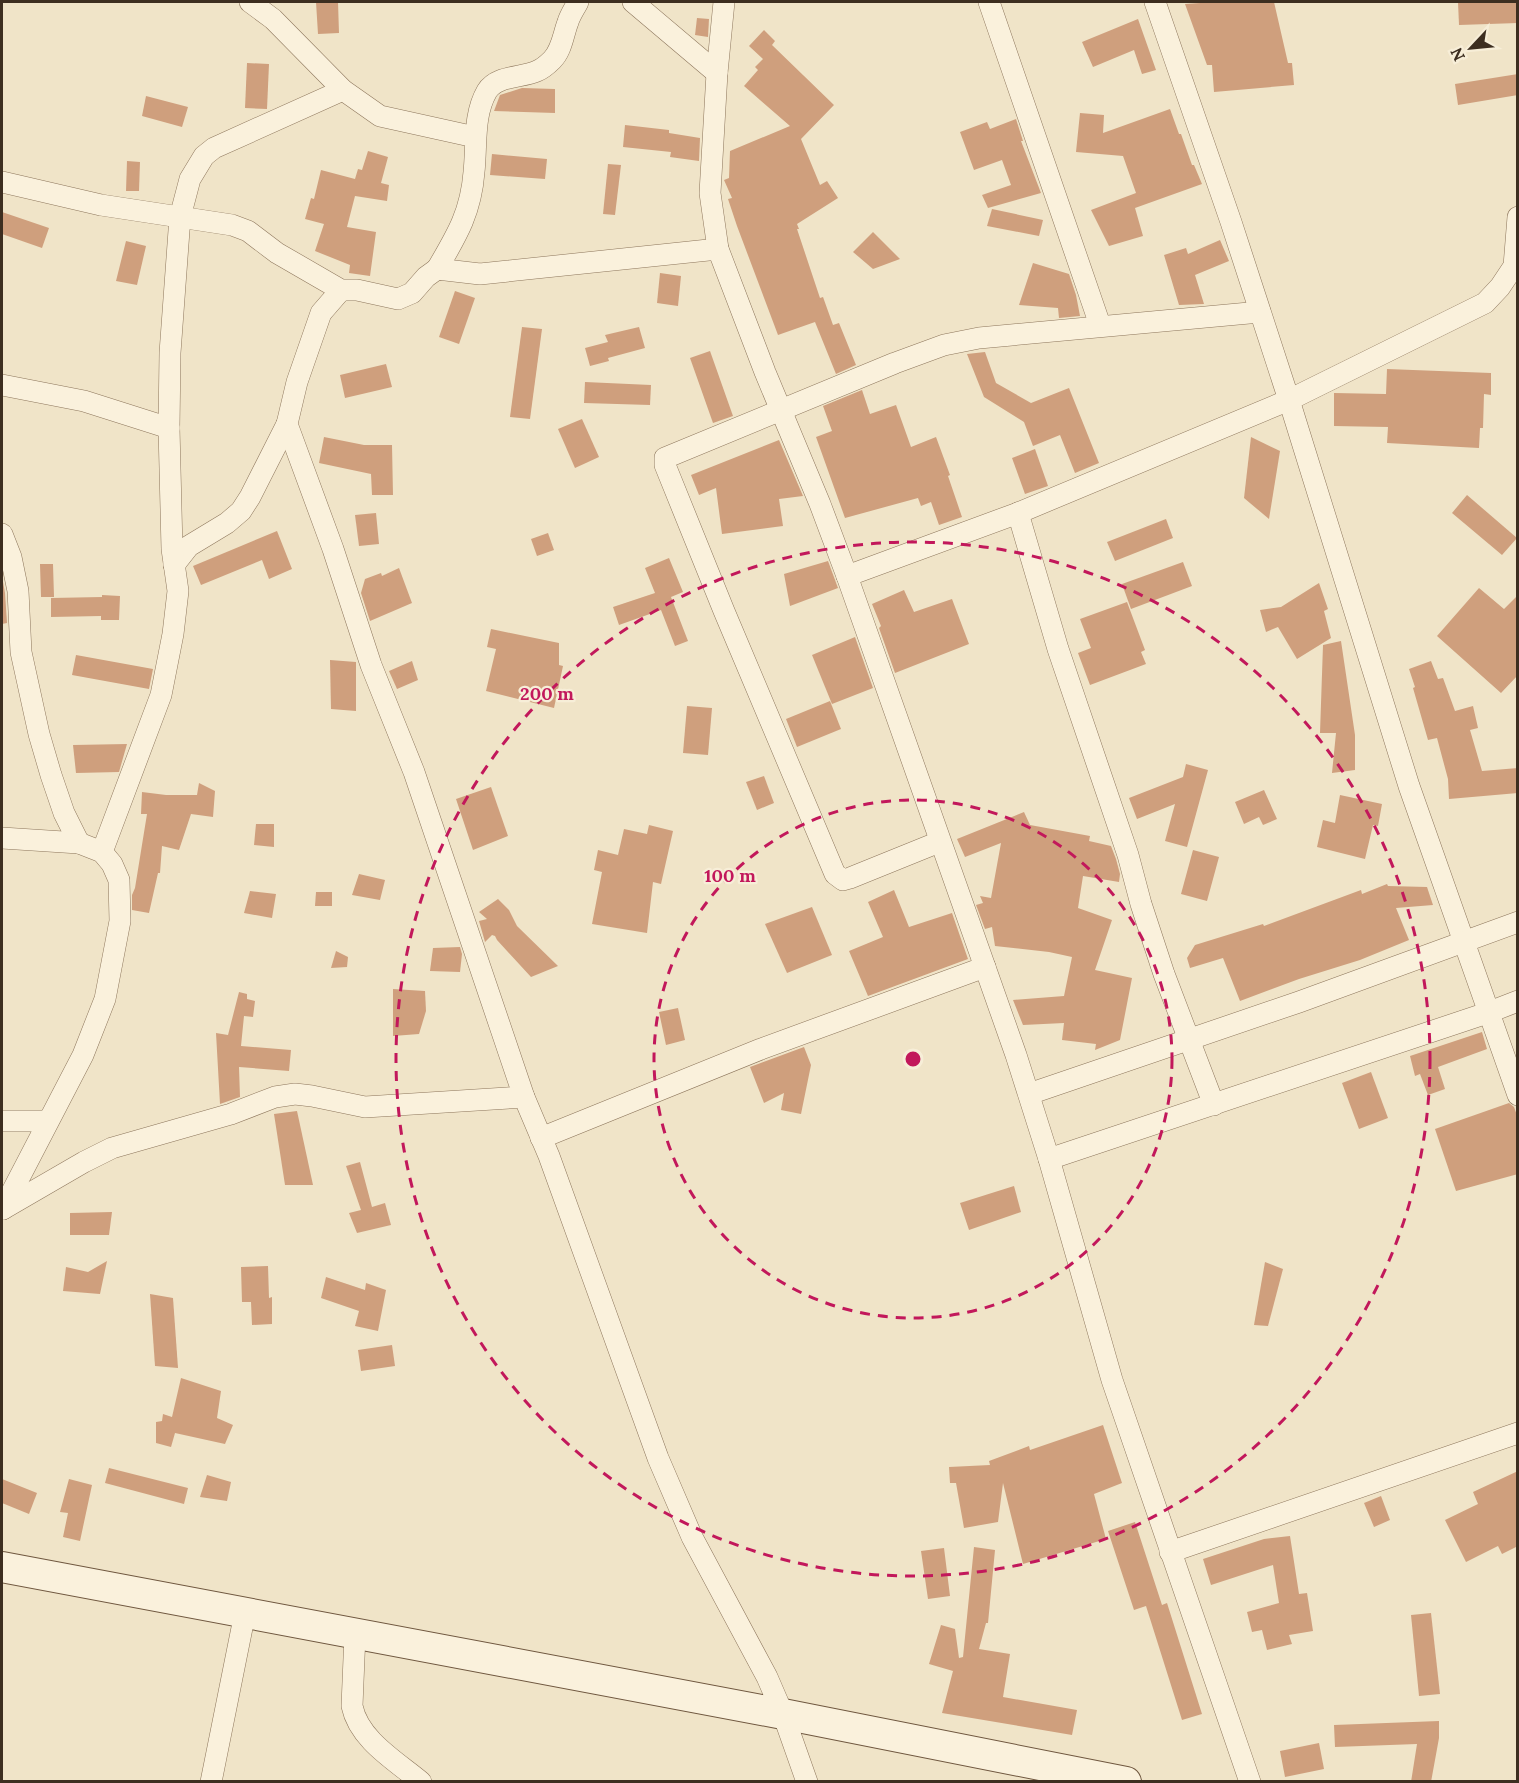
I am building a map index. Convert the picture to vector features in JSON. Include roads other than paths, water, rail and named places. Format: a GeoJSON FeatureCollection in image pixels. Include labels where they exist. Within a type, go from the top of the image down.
{"type":"FeatureCollection","features":[{"type":"Feature","properties":{"kind":"main road"},"geometry":{"type":"LineString","coordinates":[[2,1567],[783,1714],[1126,1782]]}},
{"type":"Feature","properties":{"kind":"street"},"geometry":{"type":"LineString","coordinates":[[250,2],[273,19],[343,90],[380,116],[475,138]]}},
{"type":"Feature","properties":{"kind":"street"},"geometry":{"type":"LineString","coordinates":[[2,182],[101,205],[232,225],[248,231],[297,265],[341,290],[357,290],[398,299],[412,293],[426,277],[437,269],[463,224],[474,172],[475,138],[481,104],[491,86],[496,82],[538,71],[554,59],[560,48],[568,20],[578,2]]}},
{"type":"Feature","properties":{"kind":"street"},"geometry":{"type":"LineString","coordinates":[[633,2],[717,73]]}},
{"type":"Feature","properties":{"kind":"street"},"geometry":{"type":"LineString","coordinates":[[724,2],[710,193],[718,249],[847,576],[985,967],[1049,1159],[1112,1380],[1250,1782]]}},
{"type":"Feature","properties":{"kind":"street"},"geometry":{"type":"LineString","coordinates":[[990,2],[1100,326]]}},
{"type":"Feature","properties":{"kind":"street"},"geometry":{"type":"LineString","coordinates":[[1155,2],[1289,400],[1409,786],[1487,1013],[1518,1095]]}},
{"type":"Feature","properties":{"kind":"street"},"geometry":{"type":"LineString","coordinates":[[102,852],[161,695],[173,634],[178,591],[169,489],[170,353],[180,217],[190,179],[204,156],[214,148],[343,90]]}},
{"type":"Feature","properties":{"kind":"street"},"geometry":{"type":"LineString","coordinates":[[847,576],[1018,513],[1289,400],[1485,303],[1500,287],[1514,266],[1518,217]]}},
{"type":"Feature","properties":{"kind":"street"},"geometry":{"type":"LineString","coordinates":[[437,269],[480,274],[718,249]]}},
{"type":"Feature","properties":{"kind":"street"},"geometry":{"type":"LineString","coordinates":[[174,565],[189,546],[227,523],[241,511],[250,497],[287,424],[297,382],[321,313],[341,290]]}},
{"type":"Feature","properties":{"kind":"street"},"geometry":{"type":"LineString","coordinates":[[939,842],[850,878],[843,880],[835,874],[746,665],[665,465],[665,458],[944,345],[979,338],[1260,312]]}},
{"type":"Feature","properties":{"kind":"street"},"geometry":{"type":"LineString","coordinates":[[2,384],[84,401],[169,428]]}},
{"type":"Feature","properties":{"kind":"street"},"geometry":{"type":"LineString","coordinates":[[287,424],[333,549],[371,665],[414,772],[524,1098],[541,1138],[658,1458],[693,1537],[767,1677],[807,1782]]}},
{"type":"Feature","properties":{"kind":"street"},"geometry":{"type":"LineString","coordinates":[[1018,513],[1058,649],[1125,845],[1160,964],[1214,1105]]}},
{"type":"Feature","properties":{"kind":"street"},"geometry":{"type":"LineString","coordinates":[[2,534],[11,557],[18,591],[11,651],[64,813],[80,843]]}},
{"type":"Feature","properties":{"kind":"street"},"geometry":{"type":"LineString","coordinates":[[2,838],[80,843],[102,852],[112,864],[119,880],[120,921],[105,999],[83,1055],[2,1211]]}},
{"type":"Feature","properties":{"kind":"street"},"geometry":{"type":"LineString","coordinates":[[1029,1094],[1299,1002],[1518,922]]}},
{"type":"Feature","properties":{"kind":"street"},"geometry":{"type":"LineString","coordinates":[[541,1138],[761,1049],[985,967]]}},
{"type":"Feature","properties":{"kind":"street"},"geometry":{"type":"LineString","coordinates":[[1049,1159],[1518,1001]]}},
{"type":"Feature","properties":{"kind":"street"},"geometry":{"type":"LineString","coordinates":[[2,1211],[112,1148],[231,1114],[275,1097],[295,1094],[365,1107],[524,1098]]}},
{"type":"Feature","properties":{"kind":"street"},"geometry":{"type":"LineString","coordinates":[[2,1121],[47,1121]]}},
{"type":"Feature","properties":{"kind":"street"},"geometry":{"type":"LineString","coordinates":[[1170,1551],[1518,1433]]}},
{"type":"Feature","properties":{"kind":"street"},"geometry":{"type":"LineString","coordinates":[[212,1782],[245,1613]]}},
{"type":"Feature","properties":{"kind":"street"},"geometry":{"type":"LineString","coordinates":[[355,1634],[352,1706],[358,1725],[378,1747],[421,1782]]}}]}
